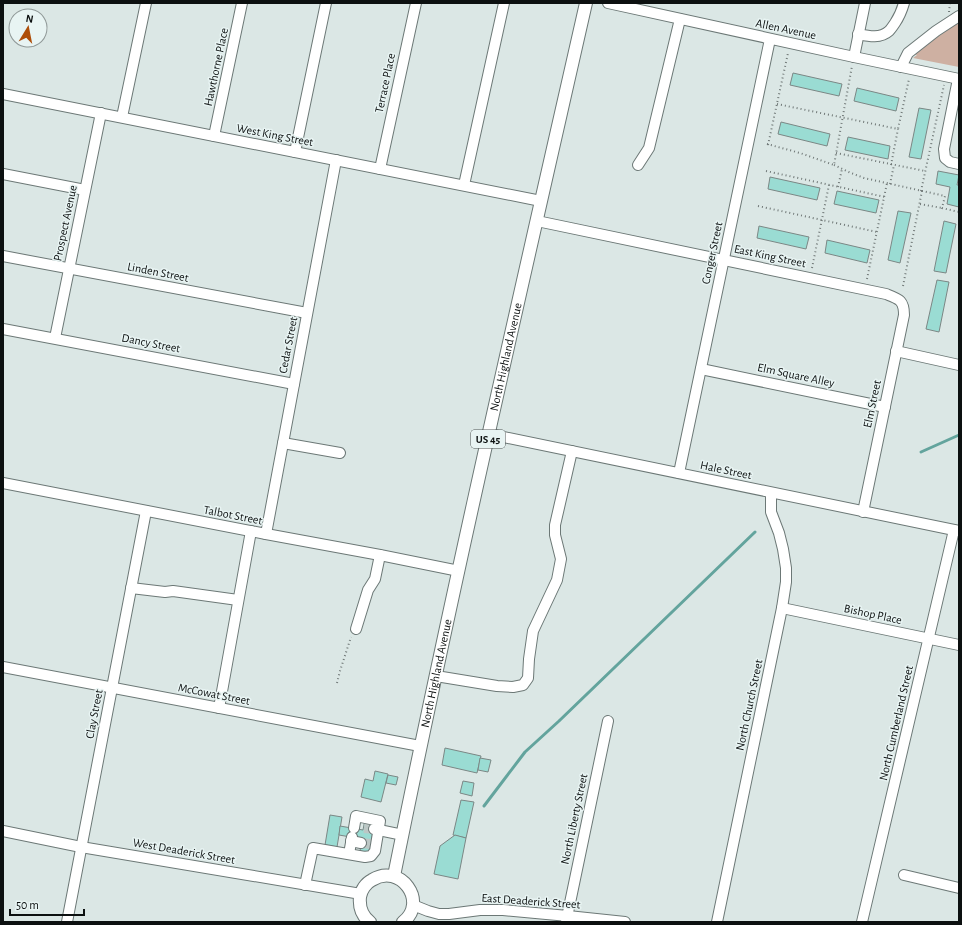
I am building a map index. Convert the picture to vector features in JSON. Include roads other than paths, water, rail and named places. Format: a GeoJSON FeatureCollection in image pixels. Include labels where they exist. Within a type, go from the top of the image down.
{"type":"FeatureCollection","features":[{"type":"Feature","properties":{"kind":"main road","name":"North Highland Avenue"},"geometry":{"type":"LineString","coordinates":[[394,876],[420,746],[586,3]]}},
{"type":"Feature","properties":{"kind":"main road"},"geometry":{"type":"LineString","coordinates":[[370,922],[366,919],[362,912],[360,894],[370,880],[378,876],[386,875],[394,876],[403,880],[409,887],[413,905],[410,913],[403,922]]}},
{"type":"Feature","properties":{"kind":"street"},"geometry":{"type":"LineString","coordinates":[[122,117],[146,3]]}},
{"type":"Feature","properties":{"kind":"street","name":"Hawthorne Place"},"geometry":{"type":"LineString","coordinates":[[214,136],[242,3]]}},
{"type":"Feature","properties":{"kind":"street"},"geometry":{"type":"LineString","coordinates":[[295,152],[326,3]]}},
{"type":"Feature","properties":{"kind":"street","name":"Terrace Place"},"geometry":{"type":"LineString","coordinates":[[380,169],[416,3]]}},
{"type":"Feature","properties":{"kind":"street"},"geometry":{"type":"LineString","coordinates":[[464,185],[504,3]]}},
{"type":"Feature","properties":{"kind":"street","name":"Allen Avenue"},"geometry":{"type":"LineString","coordinates":[[608,3],[770,39],[853,62],[901,67],[958,79]]}},
{"type":"Feature","properties":{"kind":"street"},"geometry":{"type":"LineString","coordinates":[[853,62],[865,3]]}},
{"type":"Feature","properties":{"kind":"street"},"geometry":{"type":"LineString","coordinates":[[858,34],[871,37],[888,32],[897,19],[904,3]]}},
{"type":"Feature","properties":{"kind":"street"},"geometry":{"type":"LineString","coordinates":[[901,67],[908,53],[936,31],[959,16]]}},
{"type":"Feature","properties":{"kind":"street"},"geometry":{"type":"LineString","coordinates":[[638,165],[650,148],[680,19]]}},
{"type":"Feature","properties":{"kind":"street","name":"Conger Street"},"geometry":{"type":"LineString","coordinates":[[679,473],[770,39]]}},
{"type":"Feature","properties":{"kind":"street"},"geometry":{"type":"LineString","coordinates":[[958,79],[944,149],[945,158],[950,162],[959,164]]}},
{"type":"Feature","properties":{"kind":"street","name":"West King Street"},"geometry":{"type":"LineString","coordinates":[[3,94],[541,201]]}},
{"type":"Feature","properties":{"kind":"street","name":"Prospect Avenue"},"geometry":{"type":"LineString","coordinates":[[54,338],[101,113]]}},
{"type":"Feature","properties":{"kind":"street","name":"Cedar Street"},"geometry":{"type":"LineString","coordinates":[[266,534],[336,160]]}},
{"type":"Feature","properties":{"kind":"street"},"geometry":{"type":"LineString","coordinates":[[3,174],[85,190]]}},
{"type":"Feature","properties":{"kind":"street","name":"East King Street"},"geometry":{"type":"LineString","coordinates":[[537,221],[886,294],[901,301]]}},
{"type":"Feature","properties":{"kind":"street","name":"Linden Street"},"geometry":{"type":"LineString","coordinates":[[3,256],[307,313]]}},
{"type":"Feature","properties":{"kind":"street","name":"Elm Street"},"geometry":{"type":"LineString","coordinates":[[863,512],[904,315],[904,306],[901,301]]}},
{"type":"Feature","properties":{"kind":"street","name":"Dancy Street"},"geometry":{"type":"LineString","coordinates":[[3,329],[294,384]]}},
{"type":"Feature","properties":{"kind":"street"},"geometry":{"type":"LineString","coordinates":[[896,351],[959,365]]}},
{"type":"Feature","properties":{"kind":"street","name":"Elm Square Alley"},"geometry":{"type":"LineString","coordinates":[[701,369],[885,407]]}},
{"type":"Feature","properties":{"kind":"street","name":"Hale Street"},"geometry":{"type":"LineString","coordinates":[[489,434],[956,531]]}},
{"type":"Feature","properties":{"kind":"street"},"geometry":{"type":"LineString","coordinates":[[283,443],[340,453]]}},
{"type":"Feature","properties":{"kind":"street"},"geometry":{"type":"LineString","coordinates":[[436,676],[497,686],[513,687],[523,684],[528,678],[533,631],[556,580],[561,559],[555,535],[556,525],[572,451]]}},
{"type":"Feature","properties":{"kind":"street","name":"Talbot Street"},"geometry":{"type":"LineString","coordinates":[[3,483],[459,571]]}},
{"type":"Feature","properties":{"kind":"street","name":"North Church Street"},"geometry":{"type":"LineString","coordinates":[[717,922],[782,608],[786,582],[786,568],[783,549],[771,512],[771,493]]}},
{"type":"Feature","properties":{"kind":"street","name":"Clay Street"},"geometry":{"type":"LineString","coordinates":[[67,922],[146,511]]}},
{"type":"Feature","properties":{"kind":"street"},"geometry":{"type":"LineString","coordinates":[[219,708],[251,531]]}},
{"type":"Feature","properties":{"kind":"street","name":"North Cumberland Street"},"geometry":{"type":"LineString","coordinates":[[862,922],[956,531]]}},
{"type":"Feature","properties":{"kind":"street"},"geometry":{"type":"LineString","coordinates":[[356,629],[368,590],[375,579],[380,555]]}},
{"type":"Feature","properties":{"kind":"street"},"geometry":{"type":"LineString","coordinates":[[131,588],[165,592],[173,591],[238,600]]}},
{"type":"Feature","properties":{"kind":"street","name":"Bishop Place"},"geometry":{"type":"LineString","coordinates":[[782,608],[959,645]]}},
{"type":"Feature","properties":{"kind":"street","name":"McCowat Street"},"geometry":{"type":"LineString","coordinates":[[3,667],[420,746]]}},
{"type":"Feature","properties":{"kind":"street","name":"North Liberty Street"},"geometry":{"type":"LineString","coordinates":[[567,919],[608,721]]}},
{"type":"Feature","properties":{"kind":"street","name":"West Deaderick Street"},"geometry":{"type":"LineString","coordinates":[[3,830],[81,847],[360,894]]}},
{"type":"Feature","properties":{"kind":"street"},"geometry":{"type":"LineString","coordinates":[[363,835],[403,835]]}},
{"type":"Feature","properties":{"kind":"street"},"geometry":{"type":"LineString","coordinates":[[305,885],[313,848],[366,857],[371,856],[374,850],[363,835]]}},
{"type":"Feature","properties":{"kind":"street"},"geometry":{"type":"LineString","coordinates":[[349,854],[363,835]]}},
{"type":"Feature","properties":{"kind":"street"},"geometry":{"type":"LineString","coordinates":[[904,875],[959,888]]}},
{"type":"Feature","properties":{"kind":"street","name":"East Deaderick Street"},"geometry":{"type":"LineString","coordinates":[[413,905],[439,914],[480,910],[503,910],[567,919],[625,922]]}},
{"type":"Feature","properties":{"kind":"waterway"},"geometry":{"type":"LineString","coordinates":[[921,452],[959,435]]}},
{"type":"Feature","properties":{"kind":"waterway"},"geometry":{"type":"LineString","coordinates":[[484,806],[525,752],[755,532]]}},
{"type":"Feature","properties":{"kind":"tunnel"},"geometry":{"type":"LineString","coordinates":[[364,828],[374,829]]}},
{"type":"Feature","properties":{"kind":"tunnel"},"geometry":{"type":"LineString","coordinates":[[361,843],[371,844]]}}]}
